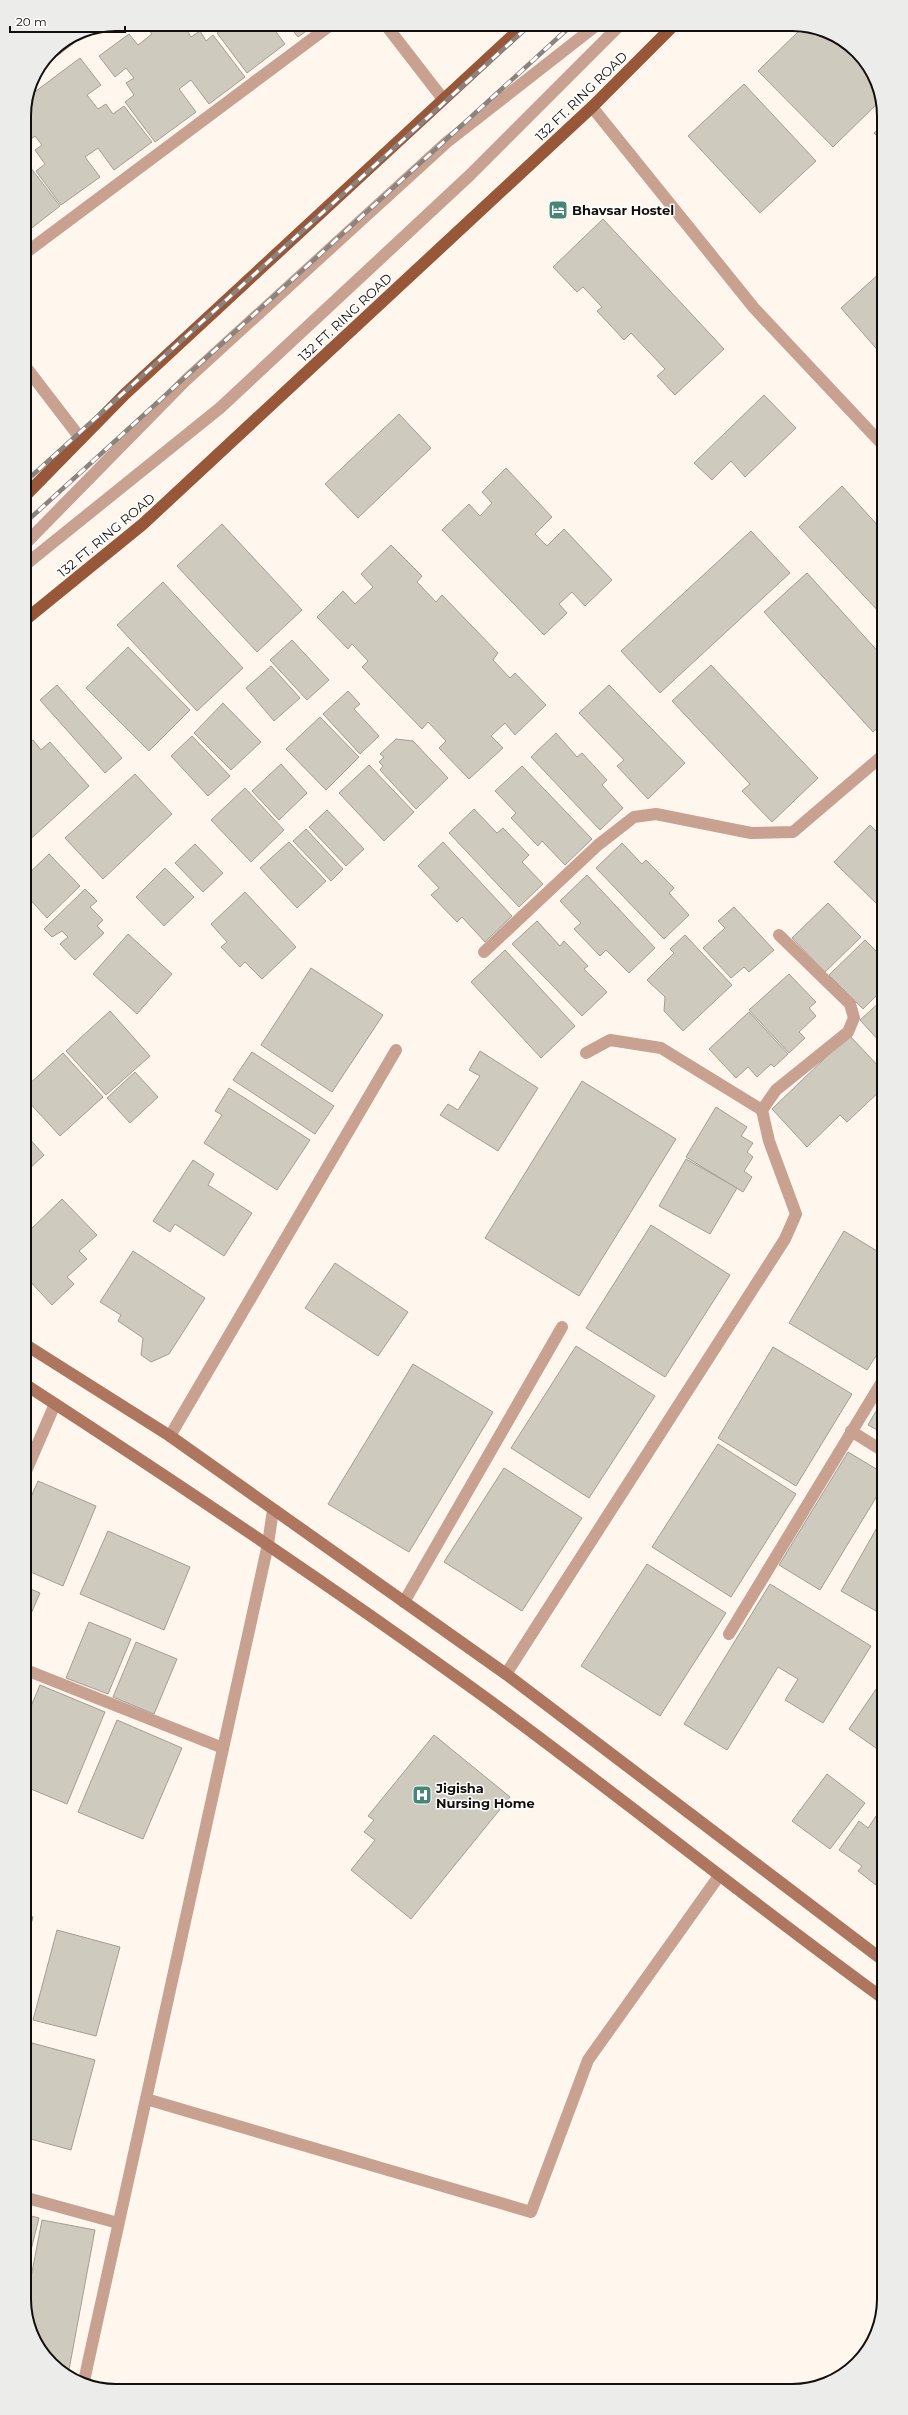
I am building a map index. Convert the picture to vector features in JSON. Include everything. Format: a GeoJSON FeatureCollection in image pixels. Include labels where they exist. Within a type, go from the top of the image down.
{"type":"FeatureCollection","features":[{"type":"Feature","properties":{"kind":"main road"},"geometry":{"type":"LineString","coordinates":[[31,490],[125,394],[517,31]]}},
{"type":"Feature","properties":{"kind":"main road","name":"132 FT. RING ROAD"},"geometry":{"type":"LineString","coordinates":[[31,615],[143,524],[592,107],[668,31]]}},
{"type":"Feature","properties":{"kind":"main road"},"geometry":{"type":"LineString","coordinates":[[31,1348],[170,1436],[506,1674],[877,1956]]}},
{"type":"Feature","properties":{"kind":"main road"},"geometry":{"type":"LineString","coordinates":[[31,1388],[268,1544],[487,1699],[719,1876],[877,1994]]}},
{"type":"Feature","properties":{"kind":"street"},"geometry":{"type":"LineString","coordinates":[[31,249],[323,31]]}},
{"type":"Feature","properties":{"kind":"street"},"geometry":{"type":"LineString","coordinates":[[390,31],[443,99]]}},
{"type":"Feature","properties":{"kind":"street"},"geometry":{"type":"LineString","coordinates":[[31,538],[185,381],[447,142],[589,31]]}},
{"type":"Feature","properties":{"kind":"street"},"geometry":{"type":"LineString","coordinates":[[31,560],[220,408],[470,175],[614,31]]}},
{"type":"Feature","properties":{"kind":"street"},"geometry":{"type":"LineString","coordinates":[[592,107],[754,308],[877,439]]}},
{"type":"Feature","properties":{"kind":"street"},"geometry":{"type":"LineString","coordinates":[[31,375],[81,439]]}},
{"type":"Feature","properties":{"kind":"street"},"geometry":{"type":"LineString","coordinates":[[484,952],[598,845],[634,817],[656,814],[751,833],[793,832],[877,760]]}},
{"type":"Feature","properties":{"kind":"street"},"geometry":{"type":"LineString","coordinates":[[762,1110],[776,1090],[848,1032],[854,1018],[850,1004],[779,935]]}},
{"type":"Feature","properties":{"kind":"street"},"geometry":{"type":"LineString","coordinates":[[506,1674],[784,1239],[796,1214],[769,1141],[762,1110],[661,1048],[610,1040],[586,1053]]}},
{"type":"Feature","properties":{"kind":"street"},"geometry":{"type":"LineString","coordinates":[[170,1436],[396,1050]]}},
{"type":"Feature","properties":{"kind":"street"},"geometry":{"type":"LineString","coordinates":[[404,1602],[562,1327]]}},
{"type":"Feature","properties":{"kind":"street"},"geometry":{"type":"LineString","coordinates":[[729,1634],[877,1390]]}},
{"type":"Feature","properties":{"kind":"street"},"geometry":{"type":"LineString","coordinates":[[31,1459],[55,1404]]}},
{"type":"Feature","properties":{"kind":"street"},"geometry":{"type":"LineString","coordinates":[[851,1431],[877,1447]]}},
{"type":"Feature","properties":{"kind":"street"},"geometry":{"type":"LineString","coordinates":[[85,2378],[268,1544],[273,1510]]}},
{"type":"Feature","properties":{"kind":"street"},"geometry":{"type":"LineString","coordinates":[[31,1672],[223,1748]]}},
{"type":"Feature","properties":{"kind":"street"},"geometry":{"type":"LineString","coordinates":[[146,2099],[530,2212],[588,2060],[719,1876]]}},
{"type":"Feature","properties":{"kind":"street"},"geometry":{"type":"LineString","coordinates":[[31,2199],[118,2223]]}},
{"type":"Feature","properties":{"kind":"building"},"geometry":{"type":"Polygon","coordinates":[[[150,31],[187,31],[191,37],[200,31],[206,41],[213,35],[245,77],[209,104],[191,80],[179,89],[196,112],[155,142],[125,102],[134,95],[126,83],[134,78],[126,68],[115,77],[99,56],[129,34],[138,45],[152,34],[150,31]]]}},
{"type":"Feature","properties":{"kind":"building"},"geometry":{"type":"Polygon","coordinates":[[[220,31],[275,31],[285,44],[247,73],[217,33],[220,31]]]}},
{"type":"Feature","properties":{"kind":"building"},"geometry":{"type":"Polygon","coordinates":[[[293,31],[306,31],[298,37],[293,31]]]}},
{"type":"Feature","properties":{"kind":"building"},"geometry":{"type":"Polygon","coordinates":[[[799,31],[820,35],[844,48],[856,60],[871,83],[876,105],[833,147],[758,71],[799,31]]]}},
{"type":"Feature","properties":{"kind":"building"},"geometry":{"type":"Polygon","coordinates":[[[73,42],[74,43],[52,60],[69,45],[73,42]]]}},
{"type":"Feature","properties":{"kind":"building"},"geometry":{"type":"Polygon","coordinates":[[[80,58],[101,85],[87,95],[98,109],[106,104],[113,114],[124,106],[152,142],[114,170],[98,148],[85,157],[100,177],[61,205],[36,171],[45,164],[35,150],[42,145],[35,136],[31,139],[31,110],[34,92],[80,58]]]}},
{"type":"Feature","properties":{"kind":"building"},"geometry":{"type":"Polygon","coordinates":[[[744,84],[816,161],[760,213],[688,136],[744,84]]]}},
{"type":"Feature","properties":{"kind":"building"},"geometry":{"type":"Polygon","coordinates":[[[31,168],[60,206],[31,229],[31,168]]]}},
{"type":"Feature","properties":{"kind":"building","name":"Bhavsar Hostel"},"geometry":{"type":"Polygon","coordinates":[[[603,219],[724,349],[675,395],[657,376],[665,369],[631,333],[624,340],[597,311],[602,307],[583,287],[577,292],[553,267],[603,219]]]}},
{"type":"Feature","properties":{"kind":"building"},"geometry":{"type":"Polygon","coordinates":[[[877,276],[877,349],[841,308],[877,276]]]}},
{"type":"Feature","properties":{"kind":"building"},"geometry":{"type":"Polygon","coordinates":[[[764,395],[796,428],[745,477],[731,461],[712,480],[694,463],[764,395]]]}},
{"type":"Feature","properties":{"kind":"building"},"geometry":{"type":"Polygon","coordinates":[[[399,414],[431,448],[358,518],[325,484],[399,414]]]}},
{"type":"Feature","properties":{"kind":"building"},"geometry":{"type":"Polygon","coordinates":[[[506,468],[552,517],[535,534],[547,546],[564,529],[612,580],[585,606],[572,592],[559,604],[567,613],[544,635],[442,530],[469,504],[480,516],[492,503],[482,492],[506,468]]]}},
{"type":"Feature","properties":{"kind":"building"},"geometry":{"type":"Polygon","coordinates":[[[842,486],[877,525],[877,610],[799,527],[842,486]]]}},
{"type":"Feature","properties":{"kind":"building"},"geometry":{"type":"Polygon","coordinates":[[[222,524],[302,610],[257,652],[177,566],[222,524]]]}},
{"type":"Feature","properties":{"kind":"building"},"geometry":{"type":"Polygon","coordinates":[[[751,531],[790,573],[660,693],[621,651],[751,531]]]}},
{"type":"Feature","properties":{"kind":"building"},"geometry":{"type":"Polygon","coordinates":[[[391,545],[422,576],[417,582],[436,602],[442,595],[498,653],[493,660],[510,678],[515,673],[546,705],[515,735],[505,723],[491,736],[503,748],[469,779],[439,748],[446,741],[428,722],[422,729],[362,667],[368,661],[352,644],[348,649],[317,617],[343,591],[355,604],[373,587],[361,574],[391,545]]]}},
{"type":"Feature","properties":{"kind":"building"},"geometry":{"type":"Polygon","coordinates":[[[807,573],[877,650],[877,728],[873,732],[764,612],[807,573]]]}},
{"type":"Feature","properties":{"kind":"building"},"geometry":{"type":"Polygon","coordinates":[[[163,582],[243,668],[197,711],[117,625],[163,582]]]}},
{"type":"Feature","properties":{"kind":"building"},"geometry":{"type":"Polygon","coordinates":[[[292,640],[329,680],[307,700],[270,660],[292,640]]]}},
{"type":"Feature","properties":{"kind":"building"},"geometry":{"type":"Polygon","coordinates":[[[128,647],[190,710],[149,751],[86,688],[128,647]]]}},
{"type":"Feature","properties":{"kind":"building"},"geometry":{"type":"Polygon","coordinates":[[[711,665],[818,778],[772,822],[742,791],[750,784],[672,701],[711,665]]]}},
{"type":"Feature","properties":{"kind":"building"},"geometry":{"type":"Polygon","coordinates":[[[271,666],[300,698],[274,721],[246,688],[271,666]]]}},
{"type":"Feature","properties":{"kind":"building"},"geometry":{"type":"Polygon","coordinates":[[[57,685],[122,758],[105,773],[40,700],[57,685]]]}},
{"type":"Feature","properties":{"kind":"building"},"geometry":{"type":"Polygon","coordinates":[[[609,685],[685,763],[648,799],[617,766],[624,760],[579,713],[609,685]]]}},
{"type":"Feature","properties":{"kind":"building"},"geometry":{"type":"Polygon","coordinates":[[[348,691],[360,704],[354,709],[379,736],[360,754],[323,714],[348,691]]]}},
{"type":"Feature","properties":{"kind":"building"},"geometry":{"type":"Polygon","coordinates":[[[223,703],[261,742],[231,770],[194,733],[223,703]]]}},
{"type":"Feature","properties":{"kind":"building"},"geometry":{"type":"Polygon","coordinates":[[[320,717],[359,757],[326,790],[286,749],[320,717]]]}},
{"type":"Feature","properties":{"kind":"building"},"geometry":{"type":"Polygon","coordinates":[[[556,733],[577,757],[582,753],[607,780],[602,785],[623,808],[600,830],[531,757],[556,733]]]}},
{"type":"Feature","properties":{"kind":"building"},"geometry":{"type":"Polygon","coordinates":[[[192,736],[230,776],[208,796],[171,756],[192,736]]]}},
{"type":"Feature","properties":{"kind":"building"},"geometry":{"type":"Polygon","coordinates":[[[396,739],[413,741],[448,778],[416,809],[380,770],[383,766],[379,762],[384,757],[380,754],[396,739]]]}},
{"type":"Feature","properties":{"kind":"building"},"geometry":{"type":"Polygon","coordinates":[[[33,740],[41,750],[50,742],[89,786],[31,839],[31,742],[33,740]]]}},
{"type":"Feature","properties":{"kind":"building"},"geometry":{"type":"Polygon","coordinates":[[[281,764],[307,793],[279,820],[252,791],[281,764]]]}},
{"type":"Feature","properties":{"kind":"building"},"geometry":{"type":"Polygon","coordinates":[[[369,765],[414,812],[384,841],[339,793],[369,765]]]}},
{"type":"Feature","properties":{"kind":"building"},"geometry":{"type":"Polygon","coordinates":[[[522,766],[592,839],[565,865],[542,841],[538,846],[511,818],[516,813],[495,791],[522,766]]]}},
{"type":"Feature","properties":{"kind":"building"},"geometry":{"type":"Polygon","coordinates":[[[135,774],[172,814],[103,879],[65,838],[135,774]]]}},
{"type":"Feature","properties":{"kind":"building"},"geometry":{"type":"Polygon","coordinates":[[[245,788],[284,830],[251,862],[211,820],[245,788]]]}},
{"type":"Feature","properties":{"kind":"building"},"geometry":{"type":"Polygon","coordinates":[[[474,809],[497,833],[503,828],[529,855],[522,862],[543,884],[519,907],[449,833],[474,809]]]}},
{"type":"Feature","properties":{"kind":"building"},"geometry":{"type":"Polygon","coordinates":[[[327,810],[364,849],[346,866],[309,827],[327,810]]]}},
{"type":"Feature","properties":{"kind":"building"},"geometry":{"type":"Polygon","coordinates":[[[870,825],[877,832],[877,904],[834,862],[870,825]]]}},
{"type":"Feature","properties":{"kind":"building"},"geometry":{"type":"Polygon","coordinates":[[[306,829],[343,869],[331,881],[293,841],[306,829]]]}},
{"type":"Feature","properties":{"kind":"building"},"geometry":{"type":"Polygon","coordinates":[[[289,842],[326,881],[297,908],[260,868],[289,842]]]}},
{"type":"Feature","properties":{"kind":"building"},"geometry":{"type":"Polygon","coordinates":[[[443,842],[512,916],[485,942],[462,917],[457,922],[431,895],[439,888],[418,866],[443,842]]]}},
{"type":"Feature","properties":{"kind":"building"},"geometry":{"type":"Polygon","coordinates":[[[622,843],[642,864],[646,860],[674,888],[669,893],[689,915],[664,939],[596,868],[622,843]]]}},
{"type":"Feature","properties":{"kind":"building"},"geometry":{"type":"Polygon","coordinates":[[[195,844],[223,873],[203,892],[175,863],[195,844]]]}},
{"type":"Feature","properties":{"kind":"building"},"geometry":{"type":"Polygon","coordinates":[[[49,854],[80,886],[47,918],[31,901],[31,871],[49,854]]]}},
{"type":"Feature","properties":{"kind":"building"},"geometry":{"type":"Polygon","coordinates":[[[165,868],[194,897],[164,926],[136,897],[165,868]]]}},
{"type":"Feature","properties":{"kind":"building"},"geometry":{"type":"Polygon","coordinates":[[[587,875],[655,948],[629,973],[606,950],[600,956],[574,929],[581,923],[560,901],[587,875]]]}},
{"type":"Feature","properties":{"kind":"building"},"geometry":{"type":"Polygon","coordinates":[[[85,889],[97,901],[90,907],[103,920],[97,926],[104,933],[75,960],[60,944],[68,937],[62,931],[52,937],[44,929],[85,889]]]}},
{"type":"Feature","properties":{"kind":"building"},"geometry":{"type":"Polygon","coordinates":[[[245,892],[296,947],[262,979],[245,962],[240,967],[221,947],[227,942],[211,924],[245,892]]]}},
{"type":"Feature","properties":{"kind":"building"},"geometry":{"type":"Polygon","coordinates":[[[828,903],[861,937],[825,972],[792,938],[828,903]]]}},
{"type":"Feature","properties":{"kind":"building"},"geometry":{"type":"Polygon","coordinates":[[[734,907],[774,950],[749,972],[744,967],[731,978],[703,948],[725,928],[718,921],[734,907]]]}},
{"type":"Feature","properties":{"kind":"building"},"geometry":{"type":"Polygon","coordinates":[[[537,921],[560,946],[564,941],[588,966],[584,969],[607,992],[582,1016],[512,944],[537,921]]]}},
{"type":"Feature","properties":{"kind":"building"},"geometry":{"type":"Polygon","coordinates":[[[128,934],[172,974],[137,1014],[93,974],[128,934]]]}},
{"type":"Feature","properties":{"kind":"building"},"geometry":{"type":"Polygon","coordinates":[[[685,935],[732,985],[683,1031],[664,1011],[665,997],[647,980],[674,953],[670,949],[685,935]]]}},
{"type":"Feature","properties":{"kind":"building"},"geometry":{"type":"Polygon","coordinates":[[[865,940],[877,952],[877,995],[863,1009],[829,975],[865,940]]]}},
{"type":"Feature","properties":{"kind":"building"},"geometry":{"type":"Polygon","coordinates":[[[505,950],[575,1026],[541,1058],[471,982],[505,950]]]}},
{"type":"Feature","properties":{"kind":"building"},"geometry":{"type":"Polygon","coordinates":[[[311,968],[383,1015],[332,1092],[261,1045],[311,968]]]}},
{"type":"Feature","properties":{"kind":"building"},"geometry":{"type":"Polygon","coordinates":[[[789,974],[816,1002],[809,1008],[816,1016],[799,1032],[805,1038],[789,1053],[749,1010],[789,974]]]}},
{"type":"Feature","properties":{"kind":"building"},"geometry":{"type":"Polygon","coordinates":[[[877,1005],[877,1039],[860,1020],[877,1005]]]}},
{"type":"Feature","properties":{"kind":"building"},"geometry":{"type":"Polygon","coordinates":[[[110,1011],[150,1056],[106,1095],[66,1051],[110,1011]]]}},
{"type":"Feature","properties":{"kind":"building"},"geometry":{"type":"Polygon","coordinates":[[[749,1012],[788,1054],[774,1067],[771,1064],[757,1077],[748,1067],[736,1078],[709,1049],[749,1012]]]}},
{"type":"Feature","properties":{"kind":"building"},"geometry":{"type":"Polygon","coordinates":[[[849,1035],[877,1065],[877,1094],[847,1122],[840,1115],[807,1147],[772,1109],[849,1035]]]}},
{"type":"Feature","properties":{"kind":"building"},"geometry":{"type":"Polygon","coordinates":[[[480,1051],[538,1088],[498,1151],[440,1115],[448,1104],[458,1110],[480,1076],[469,1070],[480,1051]]]}},
{"type":"Feature","properties":{"kind":"building"},"geometry":{"type":"Polygon","coordinates":[[[252,1052],[334,1106],[315,1134],[233,1080],[252,1052]]]}},
{"type":"Feature","properties":{"kind":"building"},"geometry":{"type":"Polygon","coordinates":[[[63,1053],[103,1097],[60,1136],[31,1104],[31,1082],[63,1053]]]}},
{"type":"Feature","properties":{"kind":"building"},"geometry":{"type":"Polygon","coordinates":[[[135,1072],[158,1097],[130,1123],[107,1098],[135,1072]]]}},
{"type":"Feature","properties":{"kind":"building"},"geometry":{"type":"Polygon","coordinates":[[[582,1081],[676,1139],[579,1296],[485,1238],[582,1081]]]}},
{"type":"Feature","properties":{"kind":"building"},"geometry":{"type":"Polygon","coordinates":[[[229,1088],[310,1140],[277,1190],[204,1143],[222,1115],[215,1111],[229,1088]]]}},
{"type":"Feature","properties":{"kind":"building"},"geometry":{"type":"Polygon","coordinates":[[[716,1107],[747,1127],[741,1136],[753,1143],[747,1152],[753,1157],[744,1171],[752,1177],[743,1192],[686,1157],[716,1107]]]}},
{"type":"Feature","properties":{"kind":"building"},"geometry":{"type":"Polygon","coordinates":[[[31,1141],[44,1155],[31,1167],[31,1141]]]}},
{"type":"Feature","properties":{"kind":"building"},"geometry":{"type":"Polygon","coordinates":[[[686,1159],[737,1188],[710,1234],[659,1206],[686,1159]]]}},
{"type":"Feature","properties":{"kind":"building"},"geometry":{"type":"Polygon","coordinates":[[[193,1160],[214,1174],[208,1185],[252,1213],[224,1256],[175,1224],[170,1232],[153,1221],[193,1160]]]}},
{"type":"Feature","properties":{"kind":"building"},"geometry":{"type":"Polygon","coordinates":[[[62,1199],[97,1235],[79,1251],[87,1259],[67,1277],[74,1284],[52,1305],[31,1282],[31,1229],[62,1199]]]}},
{"type":"Feature","properties":{"kind":"building"},"geometry":{"type":"Polygon","coordinates":[[[651,1225],[730,1275],[665,1377],[586,1328],[651,1225]]]}},
{"type":"Feature","properties":{"kind":"building"},"geometry":{"type":"Polygon","coordinates":[[[844,1231],[877,1251],[877,1354],[867,1370],[789,1323],[844,1231]]]}},
{"type":"Feature","properties":{"kind":"building"},"geometry":{"type":"Polygon","coordinates":[[[133,1251],[205,1298],[169,1354],[151,1362],[141,1355],[143,1338],[118,1321],[121,1315],[100,1302],[133,1251]]]}},
{"type":"Feature","properties":{"kind":"building"},"geometry":{"type":"Polygon","coordinates":[[[335,1263],[408,1312],[378,1356],[305,1308],[335,1263]]]}},
{"type":"Feature","properties":{"kind":"building"},"geometry":{"type":"Polygon","coordinates":[[[576,1346],[655,1396],[589,1498],[511,1448],[576,1346]]]}},
{"type":"Feature","properties":{"kind":"building"},"geometry":{"type":"Polygon","coordinates":[[[773,1347],[852,1394],[796,1486],[718,1438],[773,1347]]]}},
{"type":"Feature","properties":{"kind":"building"},"geometry":{"type":"Polygon","coordinates":[[[413,1364],[493,1412],[409,1552],[328,1504],[413,1364]]]}},
{"type":"Feature","properties":{"kind":"building"},"geometry":{"type":"Polygon","coordinates":[[[877,1409],[877,1430],[868,1425],[877,1409]]]}},
{"type":"Feature","properties":{"kind":"building"},"geometry":{"type":"Polygon","coordinates":[[[718,1444],[796,1494],[731,1597],[652,1547],[718,1444]]]}},
{"type":"Feature","properties":{"kind":"building"},"geometry":{"type":"Polygon","coordinates":[[[848,1452],[877,1469],[877,1496],[820,1590],[779,1565],[848,1452]]]}},
{"type":"Feature","properties":{"kind":"building"},"geometry":{"type":"Polygon","coordinates":[[[504,1468],[582,1518],[522,1611],[444,1562],[504,1468]]]}},
{"type":"Feature","properties":{"kind":"building"},"geometry":{"type":"Polygon","coordinates":[[[38,1481],[96,1506],[63,1586],[31,1572],[31,1497],[38,1481]]]}},
{"type":"Feature","properties":{"kind":"building"},"geometry":{"type":"Polygon","coordinates":[[[877,1528],[877,1612],[841,1591],[877,1528]]]}},
{"type":"Feature","properties":{"kind":"building"},"geometry":{"type":"Polygon","coordinates":[[[108,1531],[190,1567],[164,1630],[80,1594],[108,1531]]]}},
{"type":"Feature","properties":{"kind":"building"},"geometry":{"type":"Polygon","coordinates":[[[647,1564],[726,1613],[660,1716],[581,1666],[647,1564]]]}},
{"type":"Feature","properties":{"kind":"building"},"geometry":{"type":"Polygon","coordinates":[[[770,1584],[871,1646],[823,1723],[785,1700],[798,1679],[778,1667],[727,1750],[684,1724],[770,1584]]]}},
{"type":"Feature","properties":{"kind":"building"},"geometry":{"type":"Polygon","coordinates":[[[31,1589],[40,1593],[31,1614],[31,1589]]]}},
{"type":"Feature","properties":{"kind":"building"},"geometry":{"type":"Polygon","coordinates":[[[89,1622],[131,1639],[108,1694],[66,1678],[89,1622]]]}},
{"type":"Feature","properties":{"kind":"building"},"geometry":{"type":"Polygon","coordinates":[[[136,1642],[177,1659],[154,1714],[113,1697],[136,1642]]]}},
{"type":"Feature","properties":{"kind":"building"},"geometry":{"type":"Polygon","coordinates":[[[40,1685],[105,1712],[67,1804],[31,1789],[31,1706],[40,1685]]]}},
{"type":"Feature","properties":{"kind":"building"},"geometry":{"type":"Polygon","coordinates":[[[877,1688],[877,1749],[849,1729],[877,1688]]]}},
{"type":"Feature","properties":{"kind":"building"},"geometry":{"type":"Polygon","coordinates":[[[117,1720],[182,1748],[143,1839],[78,1812],[117,1720]]]}},
{"type":"Feature","properties":{"kind":"building"},"geometry":{"type":"Polygon","coordinates":[[[434,1735],[510,1797],[411,1919],[351,1870],[375,1840],[364,1832],[374,1820],[368,1816],[434,1735]]]}},
{"type":"Feature","properties":{"kind":"building"},"geometry":{"type":"Polygon","coordinates":[[[827,1774],[865,1803],[830,1849],[792,1821],[827,1774]]]}},
{"type":"Feature","properties":{"kind":"building"},"geometry":{"type":"Polygon","coordinates":[[[876,1816],[876,1885],[858,1871],[862,1866],[839,1850],[859,1821],[868,1828],[876,1816]]]}},
{"type":"Feature","properties":{"kind":"building"},"geometry":{"type":"Polygon","coordinates":[[[57,1930],[120,1947],[96,2036],[33,2020],[57,1930]]]}},
{"type":"Feature","properties":{"kind":"building"},"geometry":{"type":"Polygon","coordinates":[[[32,2043],[95,2060],[71,2150],[31,2139],[32,2043]]]}},
{"type":"Feature","properties":{"kind":"building"},"geometry":{"type":"Polygon","coordinates":[[[31,2216],[39,2218],[31,2250],[31,2216]]]}},
{"type":"Feature","properties":{"kind":"building"},"geometry":{"type":"Polygon","coordinates":[[[42,2220],[95,2230],[69,2370],[48,2351],[37,2332],[32,2310],[31,2277],[42,2220]]]}},
{"type":"Feature","properties":{"kind":"railway"},"geometry":{"type":"LineString","coordinates":[[31,477],[523,31]]}},
{"type":"Feature","properties":{"kind":"railway"},"geometry":{"type":"LineString","coordinates":[[31,518],[565,31]]}},
{"type":"Feature","properties":{"kind":"place","name":"Bhavsar Hostel"},"geometry":{"type":"Point","coordinates":[558,210]}},
{"type":"Feature","properties":{"kind":"place","name":"Jigisha Nursing Home"},"geometry":{"type":"Point","coordinates":[422,1795]}}]}
